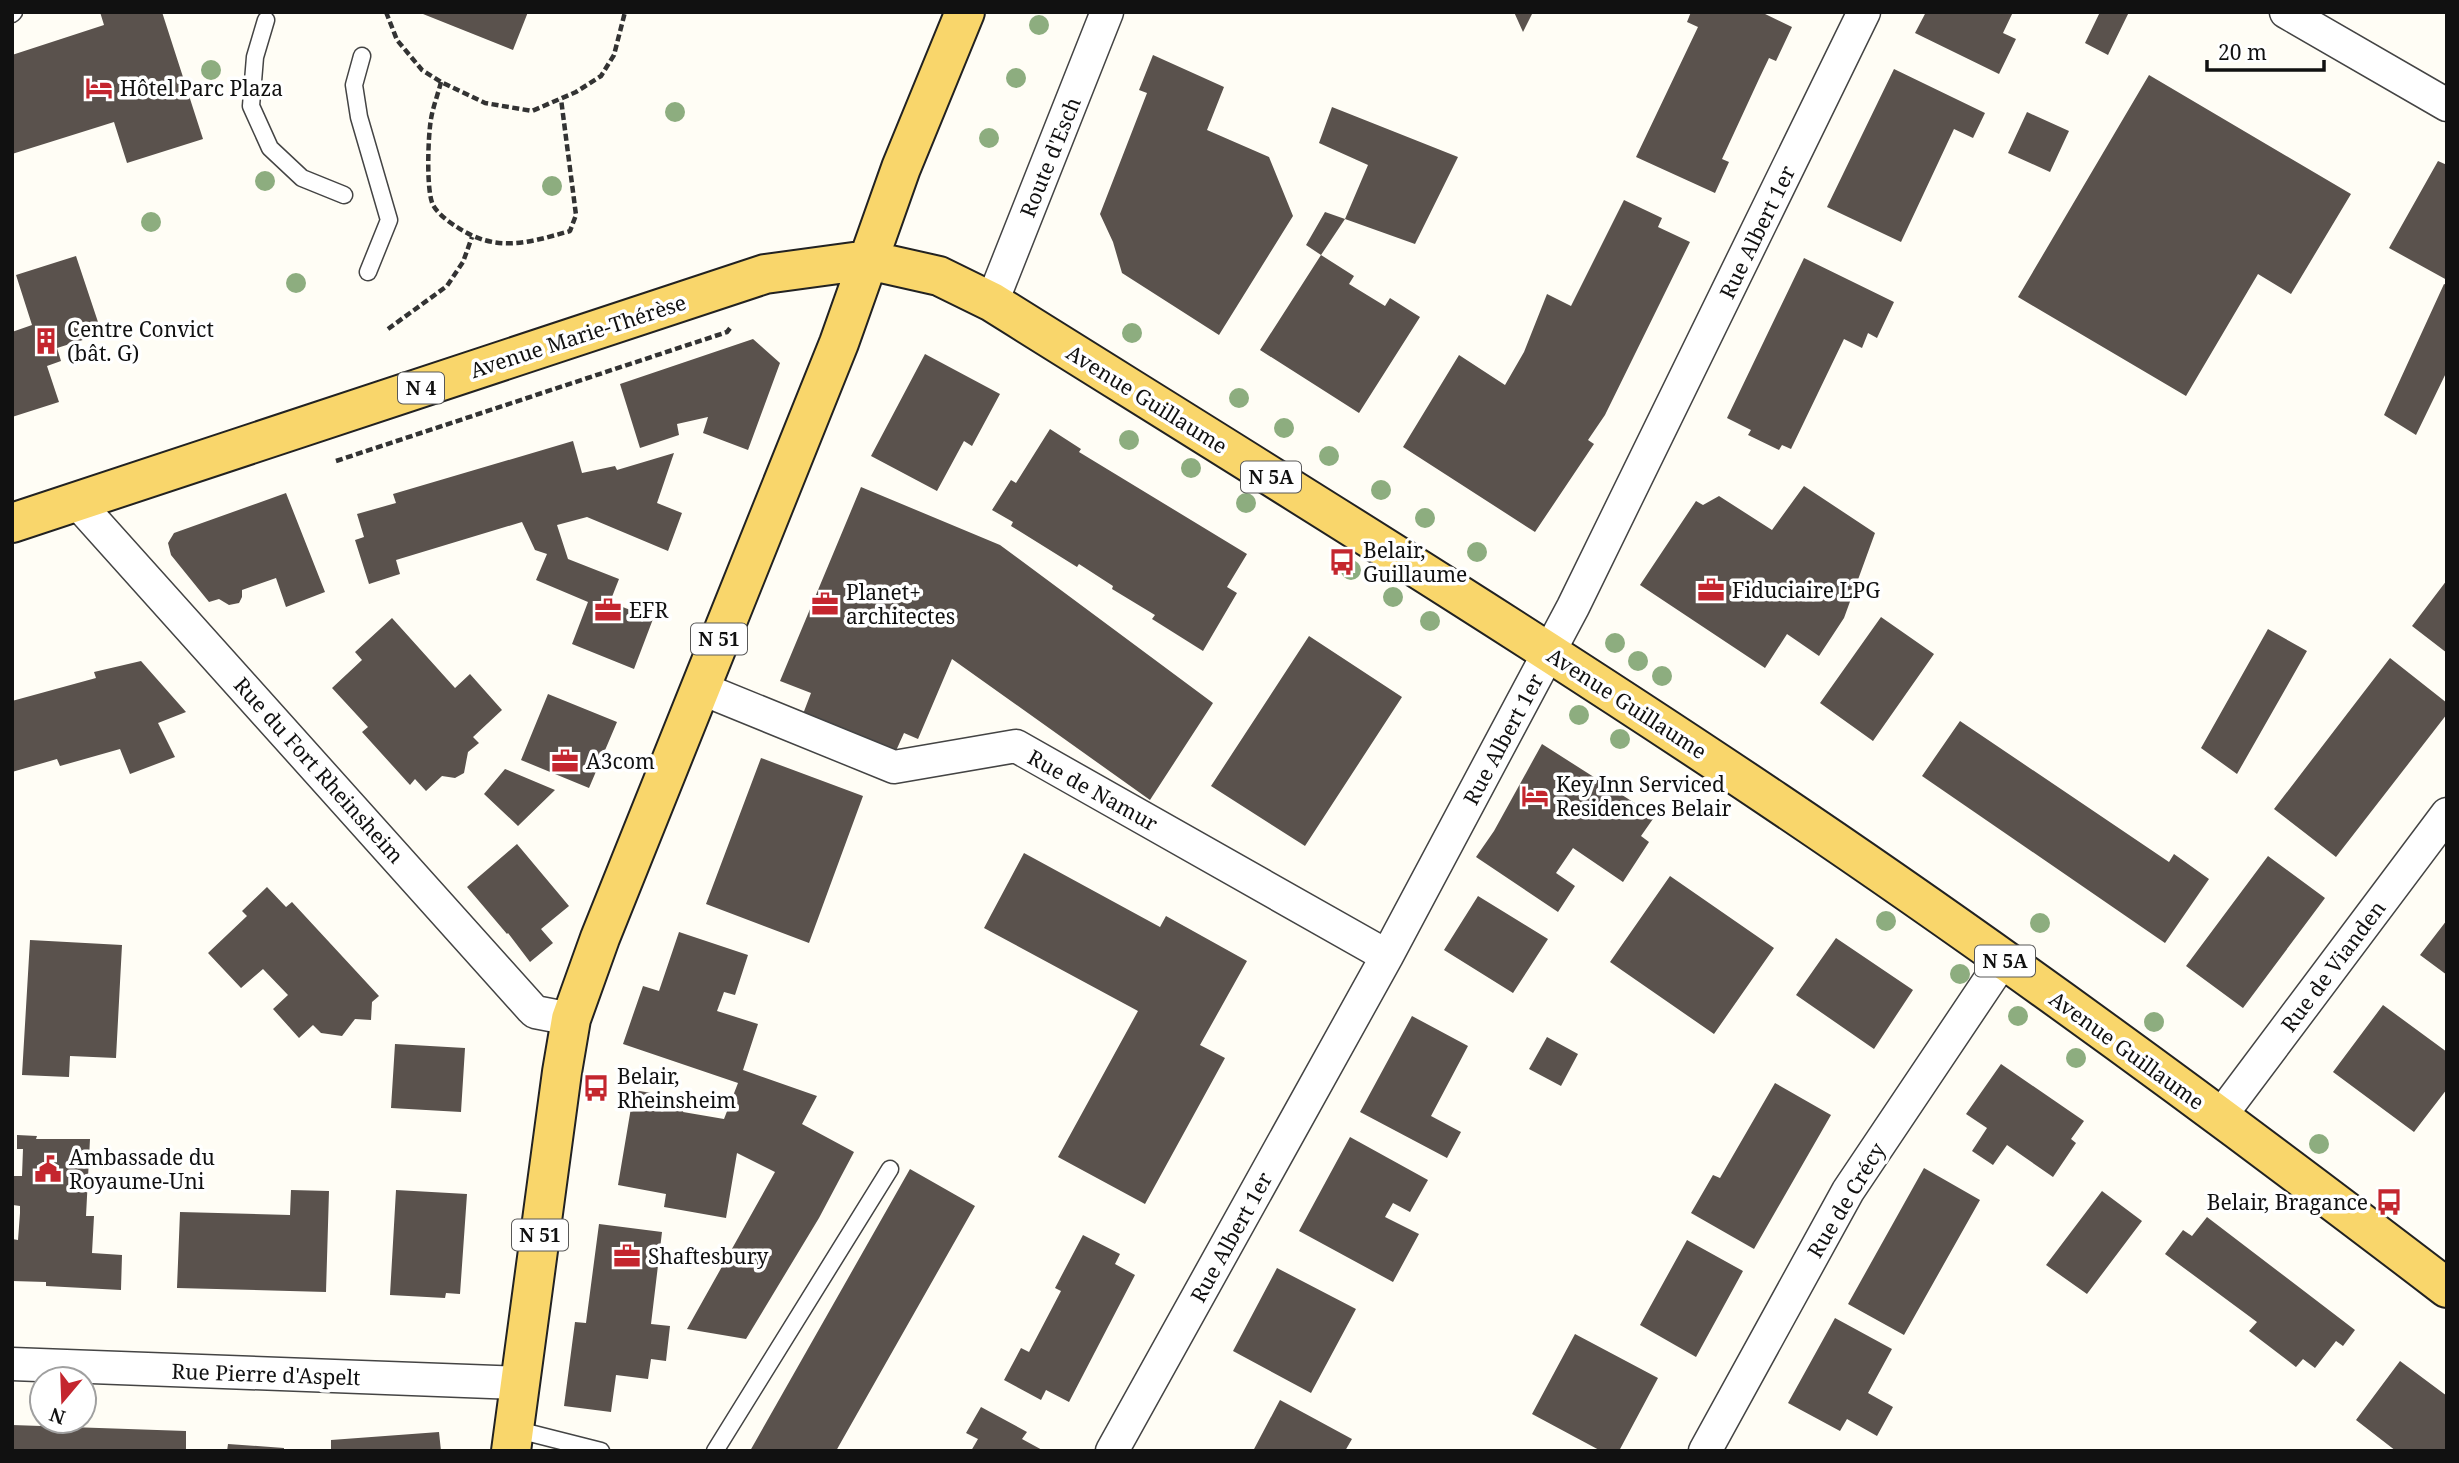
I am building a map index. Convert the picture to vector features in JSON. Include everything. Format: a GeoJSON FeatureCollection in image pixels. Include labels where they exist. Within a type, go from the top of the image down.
{"type":"FeatureCollection","features":[{"type":"Feature","properties":{"kind":"main road"},"geometry":{"type":"LineString","coordinates":[[868,260],[901,168],[965,12]]}},
{"type":"Feature","properties":{"kind":"main road","name":"Avenue Guillaume"},"geometry":{"type":"LineString","coordinates":[[868,260],[939,276],[992,302],[1549,652],[1778,803],[2003,960],[2447,1288]]}},
{"type":"Feature","properties":{"kind":"main road","name":"Avenue Marie-Thérèse"},"geometry":{"type":"LineString","coordinates":[[12,523],[765,274],[868,260]]}},
{"type":"Feature","properties":{"kind":"main road","name":"N 51"},"geometry":{"type":"LineString","coordinates":[[513,1440],[571,1019],[600,938],[834,354],[868,260]]}},
{"type":"Feature","properties":{"kind":"street","name":"Route d'Esch"},"geometry":{"type":"LineString","coordinates":[[992,302],[1107,12]]}},
{"type":"Feature","properties":{"kind":"street","name":"Rue Albert 1er"},"geometry":{"type":"LineString","coordinates":[[1112,1451],[1387,956],[1549,652],[1864,12]]}},
{"type":"Feature","properties":{"kind":"street"},"geometry":{"type":"LineString","coordinates":[[2286,12],[2447,105]]}},
{"type":"Feature","properties":{"kind":"street","name":"Rue du Fort Rheinsheim"},"geometry":{"type":"LineString","coordinates":[[77,502],[535,1012],[571,1019]]}},
{"type":"Feature","properties":{"kind":"street","name":"Rue de Namur"},"geometry":{"type":"LineString","coordinates":[[700,688],[894,766],[1016,746],[1387,956]]}},
{"type":"Feature","properties":{"kind":"street","name":"Rue de Vianden"},"geometry":{"type":"LineString","coordinates":[[2220,1118],[2447,814]]}},
{"type":"Feature","properties":{"kind":"street","name":"Rue de Crécy"},"geometry":{"type":"LineString","coordinates":[[1705,1451],[1848,1191],[2003,960]]}},
{"type":"Feature","properties":{"kind":"street","name":"Rue Pierre d'Aspelt"},"geometry":{"type":"LineString","coordinates":[[12,1364],[520,1383]]}},
{"type":"Feature","properties":{"kind":"lane"},"geometry":{"type":"LineString","coordinates":[[266,20],[254,57],[251,106],[270,148],[302,178],[344,195]]}},
{"type":"Feature","properties":{"kind":"lane"},"geometry":{"type":"LineString","coordinates":[[362,56],[354,85],[357,107],[389,220],[368,272]]}},
{"type":"Feature","properties":{"kind":"lane"},"geometry":{"type":"LineString","coordinates":[[715,1451],[890,1169]]}},
{"type":"Feature","properties":{"kind":"lane"},"geometry":{"type":"LineString","coordinates":[[513,1440],[601,1451]]}},
{"type":"Feature","properties":{"kind":"path"},"geometry":{"type":"LineString","coordinates":[[386,12],[397,40],[422,70],[485,103],[532,111],[576,92],[601,76],[614,55],[625,12]]}},
{"type":"Feature","properties":{"kind":"path"},"geometry":{"type":"LineString","coordinates":[[441,82],[430,121],[428,187],[433,205],[447,220],[472,237],[495,244],[537,241],[570,231],[576,215],[561,99]]}},
{"type":"Feature","properties":{"kind":"path"},"geometry":{"type":"LineString","coordinates":[[388,329],[447,286],[463,261],[472,237]]}},
{"type":"Feature","properties":{"kind":"building","name":"Hôtel Parc Plaza"},"geometry":{"type":"Polygon","coordinates":[[[100,12],[162,12],[203,139],[127,163],[114,122],[12,154],[12,55],[104,25],[100,12]]]}},
{"type":"Feature","properties":{"kind":"building"},"geometry":{"type":"Polygon","coordinates":[[[528,12],[513,50],[423,14],[528,12]]]}},
{"type":"Feature","properties":{"kind":"building"},"geometry":{"type":"Polygon","coordinates":[[[1514,12],[1533,12],[1523,32],[1514,12]]]}},
{"type":"Feature","properties":{"kind":"building"},"geometry":{"type":"Polygon","coordinates":[[[1691,12],[1761,12],[1792,27],[1776,61],[1769,58],[1759,79],[1722,159],[1729,162],[1715,193],[1636,157],[1698,27],[1687,22],[1691,12]]]}},
{"type":"Feature","properties":{"kind":"building"},"geometry":{"type":"Polygon","coordinates":[[[1926,12],[2013,12],[2003,33],[2016,39],[1999,74],[1915,33],[1926,12]]]}},
{"type":"Feature","properties":{"kind":"building"},"geometry":{"type":"Polygon","coordinates":[[[2100,12],[2129,12],[2108,55],[2085,43],[2100,12]]]}},
{"type":"Feature","properties":{"kind":"building"},"geometry":{"type":"Polygon","coordinates":[[[1153,55],[1224,87],[1207,130],[1269,157],[1293,216],[1219,335],[1122,273],[1113,242],[1100,214],[1147,93],[1139,90],[1153,55]]]}},
{"type":"Feature","properties":{"kind":"building"},"geometry":{"type":"Polygon","coordinates":[[[1894,69],[1985,113],[1973,138],[1954,129],[1901,242],[1827,207],[1894,69]]]}},
{"type":"Feature","properties":{"kind":"building"},"geometry":{"type":"Polygon","coordinates":[[[2149,75],[2351,194],[2291,294],[2258,274],[2186,396],[2018,297],[2149,75]]]}},
{"type":"Feature","properties":{"kind":"building"},"geometry":{"type":"Polygon","coordinates":[[[1332,107],[1458,157],[1415,244],[1345,219],[1368,165],[1319,143],[1332,107]]]}},
{"type":"Feature","properties":{"kind":"building"},"geometry":{"type":"Polygon","coordinates":[[[2027,112],[2069,131],[2050,172],[2008,153],[2027,112]]]}},
{"type":"Feature","properties":{"kind":"building"},"geometry":{"type":"Polygon","coordinates":[[[2438,161],[2447,165],[2447,280],[2389,248],[2438,161]]]}},
{"type":"Feature","properties":{"kind":"building"},"geometry":{"type":"Polygon","coordinates":[[[1624,200],[1662,218],[1658,227],[1690,242],[1605,415],[1588,440],[1594,444],[1535,532],[1403,447],[1459,355],[1505,385],[1524,352],[1547,294],[1571,306],[1624,200]]]}},
{"type":"Feature","properties":{"kind":"building"},"geometry":{"type":"Polygon","coordinates":[[[1325,212],[1345,219],[1321,255],[1306,245],[1325,212]]]}},
{"type":"Feature","properties":{"kind":"building"},"geometry":{"type":"Polygon","coordinates":[[[1321,255],[1354,276],[1349,284],[1385,306],[1390,298],[1420,317],[1359,413],[1260,350],[1321,255]]]}},
{"type":"Feature","properties":{"kind":"building","name":"Centre Convict (bât. G)"},"geometry":{"type":"Polygon","coordinates":[[[76,256],[102,334],[57,348],[61,361],[47,366],[59,402],[12,417],[12,332],[32,325],[16,275],[76,256]]]}},
{"type":"Feature","properties":{"kind":"building"},"geometry":{"type":"Polygon","coordinates":[[[1804,258],[1894,302],[1877,338],[1868,333],[1862,348],[1844,339],[1791,449],[1782,445],[1779,450],[1748,435],[1751,430],[1727,418],[1804,258]]]}},
{"type":"Feature","properties":{"kind":"building"},"geometry":{"type":"Polygon","coordinates":[[[2444,284],[2447,285],[2447,371],[2416,435],[2384,415],[2444,284]]]}},
{"type":"Feature","properties":{"kind":"building"},"geometry":{"type":"Polygon","coordinates":[[[753,339],[780,363],[748,450],[703,433],[708,417],[677,424],[679,435],[640,448],[620,384],[753,339]]]}},
{"type":"Feature","properties":{"kind":"building"},"geometry":{"type":"Polygon","coordinates":[[[925,354],[1000,394],[972,446],[964,441],[937,491],[871,456],[925,354]]]}},
{"type":"Feature","properties":{"kind":"building"},"geometry":{"type":"Polygon","coordinates":[[[1050,429],[1081,449],[1079,452],[1247,554],[1227,587],[1237,593],[1203,651],[1152,619],[1155,615],[1112,589],[1113,586],[1011,526],[1013,522],[992,510],[1011,480],[1016,483],[1050,429]]]}},
{"type":"Feature","properties":{"kind":"building"},"geometry":{"type":"Polygon","coordinates":[[[573,441],[582,473],[615,466],[617,470],[674,453],[657,503],[682,513],[668,551],[587,517],[557,525],[568,559],[619,579],[610,602],[653,619],[634,669],[572,644],[588,602],[536,580],[547,554],[535,550],[522,522],[396,560],[400,574],[369,584],[355,540],[364,537],[357,514],[396,503],[393,494],[573,441]]]}},
{"type":"Feature","properties":{"kind":"building"},"geometry":{"type":"Polygon","coordinates":[[[1804,486],[1875,533],[1844,618],[1819,656],[1787,634],[1765,668],[1640,585],[1696,501],[1703,505],[1719,496],[1772,530],[1804,486]]]}},
{"type":"Feature","properties":{"kind":"building"},"geometry":{"type":"Polygon","coordinates":[[[861,487],[1000,545],[1213,703],[1150,800],[952,659],[918,739],[904,733],[895,753],[803,714],[811,693],[780,681],[861,487]]]}},
{"type":"Feature","properties":{"kind":"building"},"geometry":{"type":"Polygon","coordinates":[[[286,493],[325,592],[286,607],[276,578],[242,590],[239,603],[229,605],[219,599],[209,602],[171,555],[168,543],[174,533],[286,493]]]}},
{"type":"Feature","properties":{"kind":"building"},"geometry":{"type":"Polygon","coordinates":[[[2447,580],[2447,653],[2412,626],[2447,580]]]}},
{"type":"Feature","properties":{"kind":"building"},"geometry":{"type":"Polygon","coordinates":[[[1881,617],[1934,654],[1873,741],[1820,703],[1881,617]]]}},
{"type":"Feature","properties":{"kind":"building"},"geometry":{"type":"Polygon","coordinates":[[[392,618],[455,688],[470,674],[502,710],[473,737],[479,743],[468,752],[464,773],[455,778],[442,776],[426,791],[415,779],[410,785],[362,732],[368,727],[332,688],[362,660],[355,652],[392,618]]]}},
{"type":"Feature","properties":{"kind":"building"},"geometry":{"type":"Polygon","coordinates":[[[2268,629],[2307,651],[2237,774],[2201,748],[2268,629]]]}},
{"type":"Feature","properties":{"kind":"building"},"geometry":{"type":"Polygon","coordinates":[[[1309,636],[1402,697],[1305,846],[1211,786],[1309,636]]]}},
{"type":"Feature","properties":{"kind":"building"},"geometry":{"type":"Polygon","coordinates":[[[2390,658],[2447,703],[2447,714],[2336,857],[2274,809],[2390,658]]]}},
{"type":"Feature","properties":{"kind":"building"},"geometry":{"type":"Polygon","coordinates":[[[141,661],[186,712],[158,723],[175,757],[130,774],[120,749],[60,766],[57,759],[12,772],[12,701],[96,678],[94,672],[141,661]]]}},
{"type":"Feature","properties":{"kind":"building"},"geometry":{"type":"Polygon","coordinates":[[[548,694],[617,722],[589,788],[521,760],[548,694]]]}},
{"type":"Feature","properties":{"kind":"building"},"geometry":{"type":"Polygon","coordinates":[[[1960,721],[2169,862],[2174,854],[2209,879],[2165,943],[1922,776],[1960,721]]]}},
{"type":"Feature","properties":{"kind":"building"},"geometry":{"type":"Polygon","coordinates":[[[1542,744],[1655,816],[1641,836],[1649,842],[1623,882],[1573,848],[1556,873],[1575,886],[1558,912],[1476,857],[1494,831],[1542,744]]]}},
{"type":"Feature","properties":{"kind":"building"},"geometry":{"type":"Polygon","coordinates":[[[761,758],[863,796],[809,943],[706,904],[761,758]]]}},
{"type":"Feature","properties":{"kind":"building"},"geometry":{"type":"Polygon","coordinates":[[[505,769],[555,790],[518,826],[484,794],[505,769]]]}},
{"type":"Feature","properties":{"kind":"building"},"geometry":{"type":"Polygon","coordinates":[[[517,844],[569,906],[541,929],[553,943],[530,962],[467,887],[517,844]]]}},
{"type":"Feature","properties":{"kind":"building"},"geometry":{"type":"Polygon","coordinates":[[[1024,853],[1160,927],[1166,916],[1247,961],[1200,1045],[1225,1058],[1145,1204],[1058,1157],[1138,1011],[984,928],[1024,853]]]}},
{"type":"Feature","properties":{"kind":"building"},"geometry":{"type":"Polygon","coordinates":[[[2268,856],[2325,898],[2243,1008],[2186,966],[2268,856]]]}},
{"type":"Feature","properties":{"kind":"building"},"geometry":{"type":"Polygon","coordinates":[[[1670,876],[1774,948],[1714,1034],[1610,962],[1670,876]]]}},
{"type":"Feature","properties":{"kind":"building"},"geometry":{"type":"Polygon","coordinates":[[[267,887],[286,907],[292,902],[379,996],[372,1002],[371,1020],[355,1019],[342,1036],[321,1033],[313,1025],[299,1038],[273,1009],[288,995],[263,969],[241,988],[208,953],[247,916],[242,911],[267,887]]]}},
{"type":"Feature","properties":{"kind":"building"},"geometry":{"type":"Polygon","coordinates":[[[1478,896],[1548,939],[1513,993],[1444,950],[1478,896]]]}},
{"type":"Feature","properties":{"kind":"building"},"geometry":{"type":"Polygon","coordinates":[[[2447,920],[2447,975],[2420,955],[2447,920]]]}},
{"type":"Feature","properties":{"kind":"building"},"geometry":{"type":"Polygon","coordinates":[[[679,932],[748,955],[735,995],[724,992],[717,1011],[758,1024],[743,1070],[817,1096],[802,1124],[854,1152],[819,1218],[746,1339],[687,1329],[775,1172],[737,1153],[726,1218],[664,1207],[666,1194],[618,1185],[634,1090],[685,1099],[683,1112],[724,1119],[738,1083],[623,1044],[643,986],[659,991],[679,932]]]}},
{"type":"Feature","properties":{"kind":"building"},"geometry":{"type":"Polygon","coordinates":[[[1836,938],[1913,990],[1874,1049],[1796,995],[1836,938]]]}},
{"type":"Feature","properties":{"kind":"building"},"geometry":{"type":"Polygon","coordinates":[[[30,940],[122,945],[116,1058],[70,1056],[69,1077],[22,1075],[30,940]]]}},
{"type":"Feature","properties":{"kind":"building"},"geometry":{"type":"Polygon","coordinates":[[[2383,1005],[2447,1052],[2447,1089],[2414,1132],[2333,1072],[2383,1005]]]}},
{"type":"Feature","properties":{"kind":"building"},"geometry":{"type":"Polygon","coordinates":[[[1412,1016],[1468,1046],[1431,1116],[1461,1132],[1447,1158],[1360,1112],[1412,1016]]]}},
{"type":"Feature","properties":{"kind":"building"},"geometry":{"type":"Polygon","coordinates":[[[1547,1037],[1578,1054],[1561,1086],[1529,1069],[1547,1037]]]}},
{"type":"Feature","properties":{"kind":"building"},"geometry":{"type":"Polygon","coordinates":[[[395,1044],[465,1048],[461,1112],[391,1108],[395,1044]]]}},
{"type":"Feature","properties":{"kind":"building"},"geometry":{"type":"Polygon","coordinates":[[[2001,1064],[2084,1121],[2071,1139],[2076,1143],[2053,1177],[2007,1145],[1993,1165],[1972,1151],[1987,1128],[1966,1114],[2001,1064]]]}},
{"type":"Feature","properties":{"kind":"building"},"geometry":{"type":"Polygon","coordinates":[[[1775,1083],[1831,1115],[1754,1249],[1691,1213],[1713,1175],[1720,1178],[1775,1083]]]}},
{"type":"Feature","properties":{"kind":"building"},"geometry":{"type":"Polygon","coordinates":[[[17,1135],[37,1136],[36,1139],[90,1139],[86,1216],[94,1216],[92,1253],[122,1255],[121,1290],[46,1286],[46,1282],[12,1281],[12,1239],[18,1240],[20,1213],[20,1206],[13,1205],[14,1176],[22,1176],[23,1149],[17,1149],[17,1135]]]}},
{"type":"Feature","properties":{"kind":"building"},"geometry":{"type":"Polygon","coordinates":[[[1350,1137],[1428,1180],[1410,1212],[1393,1203],[1385,1217],[1419,1234],[1393,1282],[1299,1231],[1350,1137]]]}},
{"type":"Feature","properties":{"kind":"building"},"geometry":{"type":"Polygon","coordinates":[[[1924,1168],[1980,1200],[1904,1335],[1848,1304],[1924,1168]]]}},
{"type":"Feature","properties":{"kind":"building"},"geometry":{"type":"Polygon","coordinates":[[[910,1169],[975,1206],[836,1451],[750,1451],[910,1169]]]}},
{"type":"Feature","properties":{"kind":"building"},"geometry":{"type":"Polygon","coordinates":[[[291,1190],[329,1191],[326,1292],[177,1288],[180,1212],[290,1215],[291,1190]]]}},
{"type":"Feature","properties":{"kind":"building"},"geometry":{"type":"Polygon","coordinates":[[[396,1190],[467,1194],[460,1294],[446,1293],[445,1298],[390,1295],[396,1190]]]}},
{"type":"Feature","properties":{"kind":"building"},"geometry":{"type":"Polygon","coordinates":[[[2102,1191],[2142,1221],[2087,1294],[2046,1265],[2102,1191]]]}},
{"type":"Feature","properties":{"kind":"building"},"geometry":{"type":"Polygon","coordinates":[[[2207,1217],[2355,1330],[2343,1346],[2336,1341],[2315,1368],[2303,1359],[2296,1367],[2249,1331],[2257,1322],[2165,1254],[2183,1230],[2192,1236],[2207,1217]]]}},
{"type":"Feature","properties":{"kind":"building"},"geometry":{"type":"Polygon","coordinates":[[[599,1224],[662,1232],[651,1324],[670,1326],[666,1361],[651,1359],[648,1379],[616,1375],[611,1412],[564,1406],[575,1322],[586,1323],[599,1224]]]}},
{"type":"Feature","properties":{"kind":"building"},"geometry":{"type":"Polygon","coordinates":[[[1083,1235],[1120,1254],[1115,1264],[1135,1275],[1069,1402],[1046,1390],[1041,1400],[1004,1380],[1021,1348],[1029,1352],[1061,1291],[1055,1288],[1083,1235]]]}},
{"type":"Feature","properties":{"kind":"building"},"geometry":{"type":"Polygon","coordinates":[[[1687,1240],[1743,1271],[1696,1357],[1640,1325],[1687,1240]]]}},
{"type":"Feature","properties":{"kind":"building"},"geometry":{"type":"Polygon","coordinates":[[[1277,1268],[1356,1309],[1311,1393],[1233,1351],[1277,1268]]]}},
{"type":"Feature","properties":{"kind":"building"},"geometry":{"type":"Polygon","coordinates":[[[1835,1318],[1892,1349],[1868,1393],[1893,1407],[1877,1436],[1847,1419],[1840,1431],[1788,1403],[1835,1318]]]}},
{"type":"Feature","properties":{"kind":"building"},"geometry":{"type":"Polygon","coordinates":[[[1575,1334],[1658,1378],[1619,1451],[1601,1451],[1532,1414],[1575,1334]]]}},
{"type":"Feature","properties":{"kind":"building"},"geometry":{"type":"Polygon","coordinates":[[[2400,1361],[2447,1396],[2447,1451],[2396,1451],[2356,1420],[2400,1361]]]}},
{"type":"Feature","properties":{"kind":"building"},"geometry":{"type":"Polygon","coordinates":[[[1280,1400],[1352,1439],[1345,1451],[1253,1451],[1280,1400]]]}},
{"type":"Feature","properties":{"kind":"building"},"geometry":{"type":"Polygon","coordinates":[[[981,1407],[1027,1432],[1022,1439],[1044,1451],[971,1451],[978,1439],[966,1433],[981,1407]]]}},
{"type":"Feature","properties":{"kind":"building"},"geometry":{"type":"Polygon","coordinates":[[[12,1425],[28,1426],[28,1435],[98,1435],[98,1428],[186,1431],[186,1451],[12,1451],[12,1425]]]}},
{"type":"Feature","properties":{"kind":"building"},"geometry":{"type":"Polygon","coordinates":[[[439,1432],[441,1451],[331,1451],[331,1440],[439,1432]]]}},
{"type":"Feature","properties":{"kind":"building"},"geometry":{"type":"Polygon","coordinates":[[[228,1444],[284,1448],[284,1451],[227,1451],[228,1444]]]}},
{"type":"Feature","properties":{"kind":"place","name":"Hôtel Parc Plaza"},"geometry":{"type":"Point","coordinates":[99,88]}},
{"type":"Feature","properties":{"kind":"place","name":"Centre Convict (bât. G)"},"geometry":{"type":"Point","coordinates":[46,341]}},
{"type":"Feature","properties":{"kind":"place","name":"Belair, Guillaume"},"geometry":{"type":"Point","coordinates":[1342,562]}},
{"type":"Feature","properties":{"kind":"place","name":"Fiduciaire LPG"},"geometry":{"type":"Point","coordinates":[1711,590]}},
{"type":"Feature","properties":{"kind":"place","name":"Planet+ architectes"},"geometry":{"type":"Point","coordinates":[825,604]}},
{"type":"Feature","properties":{"kind":"place","name":"EFR"},"geometry":{"type":"Point","coordinates":[608,610]}},
{"type":"Feature","properties":{"kind":"place","name":"A3com"},"geometry":{"type":"Point","coordinates":[565,761]}},
{"type":"Feature","properties":{"kind":"place","name":"Key Inn Serviced Residences Belair"},"geometry":{"type":"Point","coordinates":[1535,796]}},
{"type":"Feature","properties":{"kind":"place","name":"Belair, Rheinsheim"},"geometry":{"type":"Point","coordinates":[596,1088]}},
{"type":"Feature","properties":{"kind":"place","name":"Ambassade du Royaume-Uni"},"geometry":{"type":"Point","coordinates":[48,1169]}},
{"type":"Feature","properties":{"kind":"place","name":"Belair, Bragance"},"geometry":{"type":"Point","coordinates":[2389,1202]}},
{"type":"Feature","properties":{"kind":"place","name":"Shaftesbury"},"geometry":{"type":"Point","coordinates":[627,1256]}}]}
